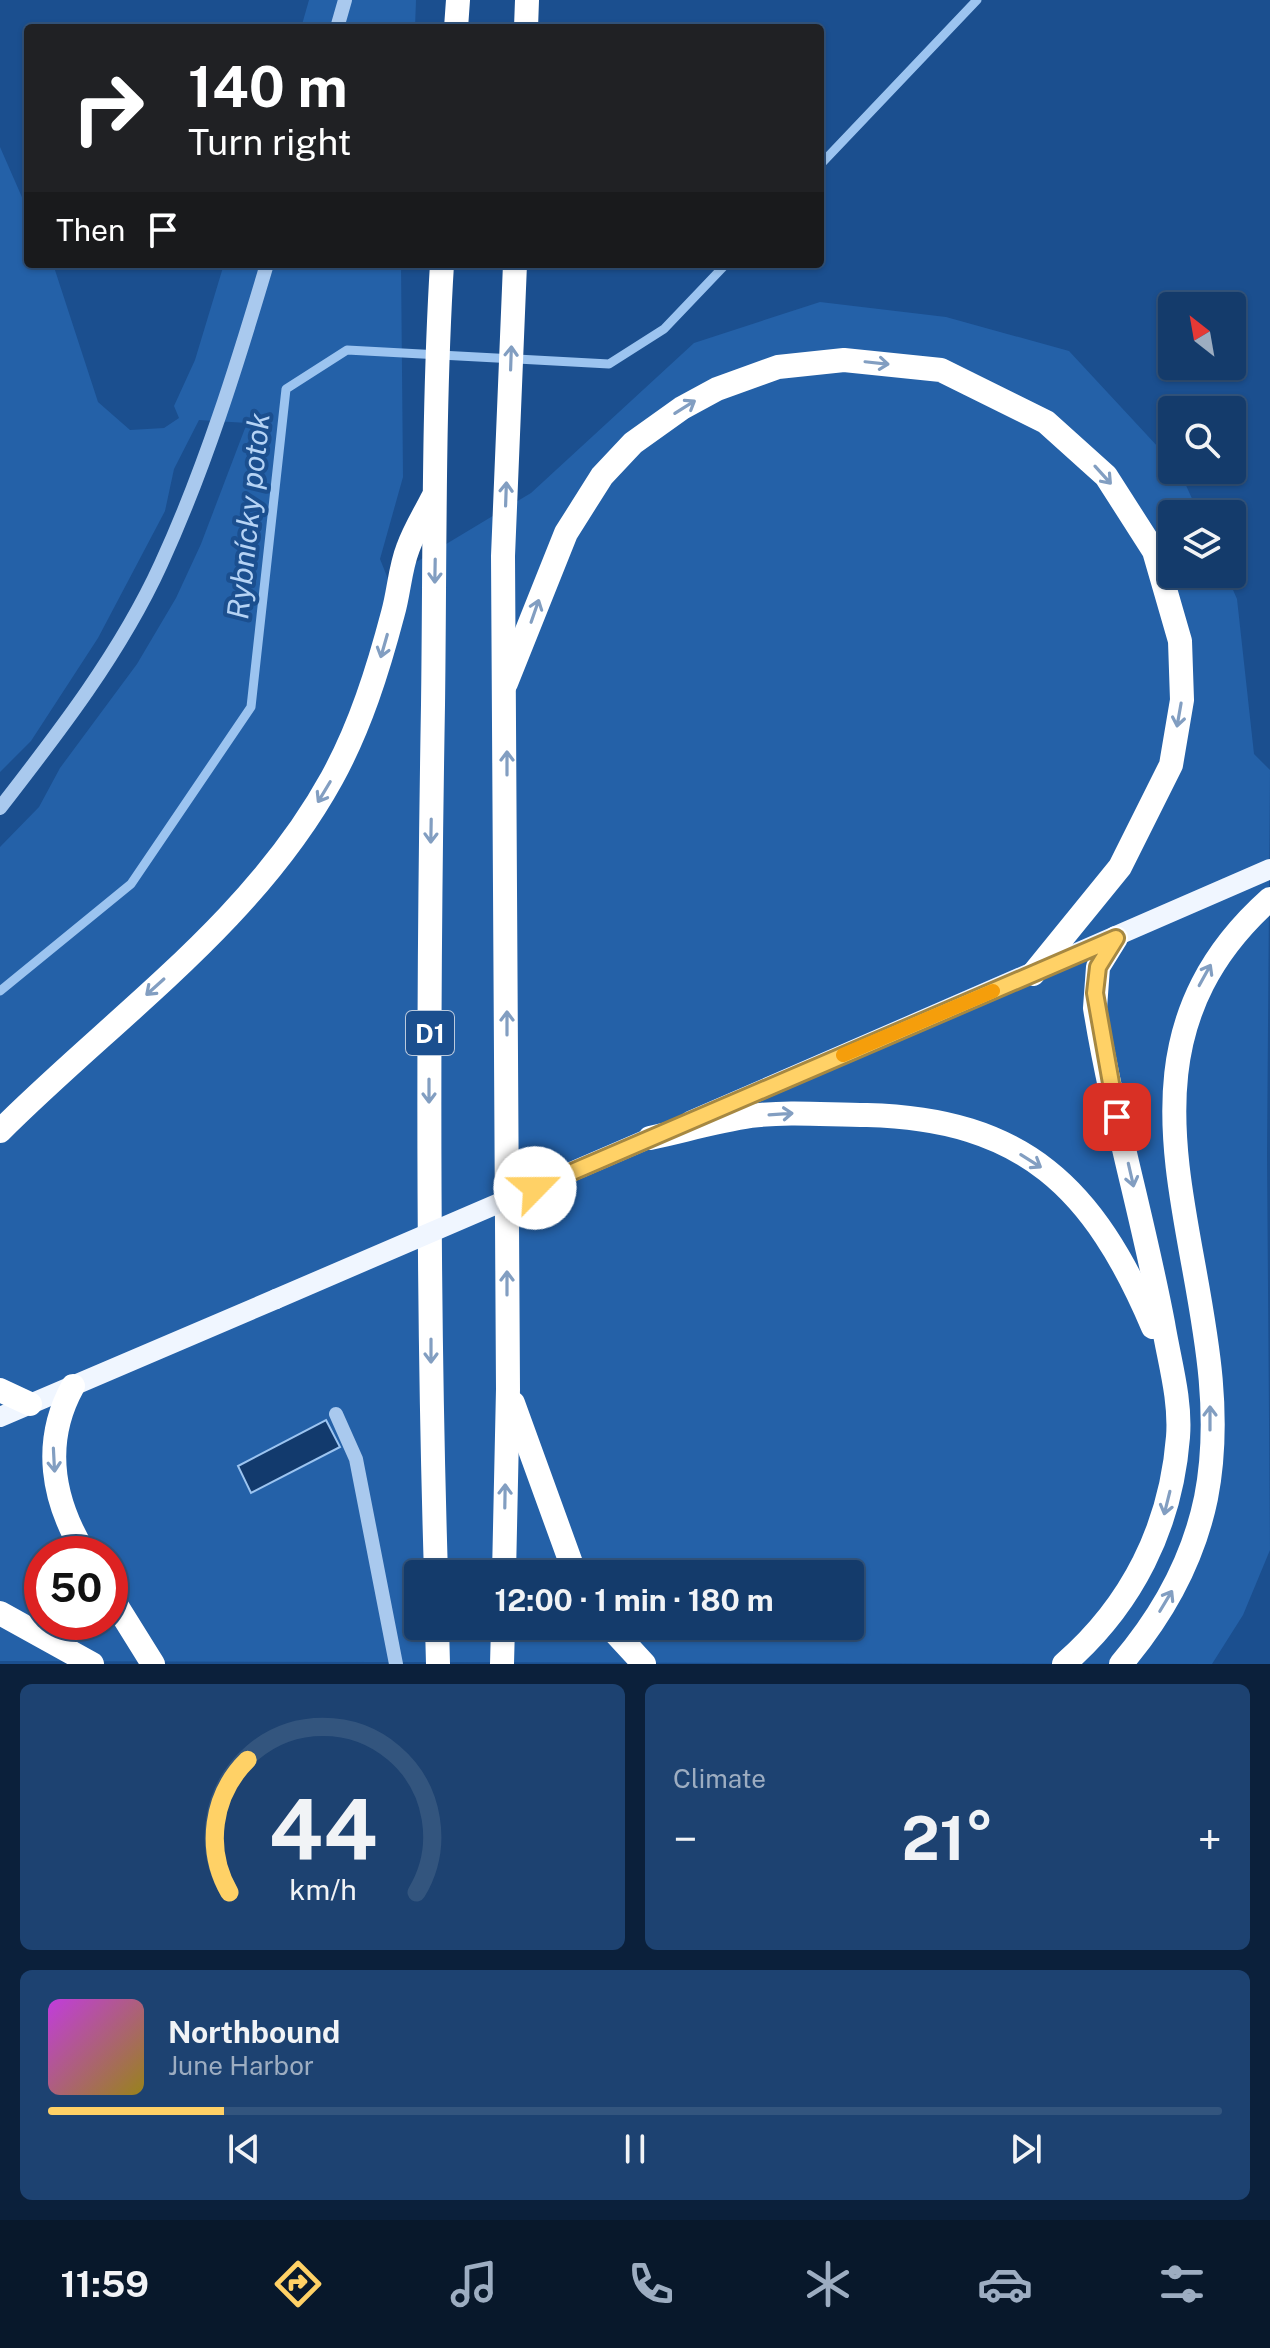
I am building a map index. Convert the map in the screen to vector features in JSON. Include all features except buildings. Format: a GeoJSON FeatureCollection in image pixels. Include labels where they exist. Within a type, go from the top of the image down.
{"type":"FeatureCollection","features":[{"type":"Feature","properties":{"kind":"highway"},"geometry":{"type":"LineString","coordinates":[[456,24],[458,0]]}},
{"type":"Feature","properties":{"kind":"highway"},"geometry":{"type":"LineString","coordinates":[[526,24],[527,0]]}},
{"type":"Feature","properties":{"kind":"highway","name":"D1"},"geometry":{"type":"LineString","coordinates":[[436,1560],[429,1156],[435,493],[442,268]]}},
{"type":"Feature","properties":{"kind":"highway"},"geometry":{"type":"LineString","coordinates":[[504,1560],[508,1389],[503,556],[515,268]]}},
{"type":"Feature","properties":{"kind":"highway"},"geometry":{"type":"LineString","coordinates":[[506,683],[560,547],[602,476],[633,443],[682,408],[717,389],[778,367],[844,360],[941,370],[1046,422],[1106,476],[1154,551],[1180,641],[1182,700],[1171,765],[1120,867],[1033,974]]}},
{"type":"Feature","properties":{"kind":"highway"},"geometry":{"type":"LineString","coordinates":[[0,1131],[221,925],[258,885],[309,817],[336,770],[366,703],[393,613],[407,550],[435,493]]}},
{"type":"Feature","properties":{"kind":"highway"},"geometry":{"type":"LineString","coordinates":[[1121,1664],[1159,1613],[1183,1568],[1199,1525],[1210,1463],[1210,1400],[1203,1323],[1172,1112],[1178,1048],[1193,999],[1206,973],[1237,930],[1270,899]]}},
{"type":"Feature","properties":{"kind":"highway"},"geometry":{"type":"LineString","coordinates":[[1064,1664],[1122,1603],[1159,1530],[1177,1448],[1177,1398],[1150,1255],[1095,1008],[1095,975],[1102,957],[1116,938]]}},
{"type":"Feature","properties":{"kind":"highway"},"geometry":{"type":"LineString","coordinates":[[650,1138],[750,1116],[803,1112],[926,1119],[985,1133],[1056,1178],[1099,1225],[1136,1287],[1160,1343],[1177,1398]]}},
{"type":"Feature","properties":{"kind":"highway"},"geometry":{"type":"LineString","coordinates":[[73,1386],[59,1411],[53,1452],[61,1500],[77,1536]]}},
{"type":"Feature","properties":{"kind":"highway"},"geometry":{"type":"LineString","coordinates":[[508,1389],[570,1560]]}},
{"type":"Feature","properties":{"kind":"highway"},"geometry":{"type":"LineString","coordinates":[[0,1390],[30,1404]]}},
{"type":"Feature","properties":{"kind":"highway"},"geometry":{"type":"LineString","coordinates":[[0,1613],[92,1664]]}},
{"type":"Feature","properties":{"kind":"highway"},"geometry":{"type":"LineString","coordinates":[[128,1624],[153,1664]]}},
{"type":"Feature","properties":{"kind":"highway"},"geometry":{"type":"LineString","coordinates":[[437,1640],[438,1664]]}},
{"type":"Feature","properties":{"kind":"highway"},"geometry":{"type":"LineString","coordinates":[[502,1664],[503,1640]]}},
{"type":"Feature","properties":{"kind":"highway"},"geometry":{"type":"LineString","coordinates":[[622,1640],[644,1664]]}},
{"type":"Feature","properties":{"kind":"main road"},"geometry":{"type":"LineString","coordinates":[[0,1417],[1033,974],[1270,869]]}},
{"type":"Feature","properties":{"kind":"lane"},"geometry":{"type":"LineString","coordinates":[[338,24],[345,0]]}},
{"type":"Feature","properties":{"kind":"lane"},"geometry":{"type":"LineString","coordinates":[[0,808],[58,734],[128,626],[161,565],[240,353],[266,268]]}},
{"type":"Feature","properties":{"kind":"lane"},"geometry":{"type":"LineString","coordinates":[[336,1414],[356,1459],[396,1664]]}},
{"type":"Feature","properties":{"kind":"shaded area"},"geometry":{"type":"Polygon","coordinates":[[[309,0],[416,0],[415,24],[302,24],[309,0]]]}},
{"type":"Feature","properties":{"kind":"shaded area"},"geometry":{"type":"Polygon","coordinates":[[[0,147],[24,202],[24,268],[54,268],[98,402],[130,430],[164,428],[179,418],[174,406],[195,360],[223,268],[401,268],[403,477],[380,559],[388,579],[531,493],[694,343],[820,302],[946,317],[1069,351],[1158,447],[1158,484],[1185,484],[1193,500],[1158,500],[1158,588],[1232,588],[1237,599],[1254,754],[1270,770],[1267,1154],[1270,1550],[1243,1615],[1212,1664],[0,1661],[0,847],[39,807],[60,768],[137,664],[176,598],[201,544],[247,423],[199,420],[174,469],[165,511],[98,638],[31,741],[0,772],[0,147]]]}},
{"type":"Feature","properties":{"kind":"shaded area"},"geometry":{"type":"Polygon","coordinates":[[[326,1420],[340,1447],[251,1493],[238,1466],[326,1420]]]}},
{"type":"Feature","properties":{"kind":"waterway","name":"Rybnícky potok"},"geometry":{"type":"LineString","coordinates":[[824,161],[977,0]]}},
{"type":"Feature","properties":{"kind":"waterway","name":"Rybnícky potok"},"geometry":{"type":"LineString","coordinates":[[0,991],[131,884],[251,707],[286,389],[347,350],[609,364],[664,329],[722,268]]}},
{"type":"Feature","properties":{"kind":"slow traffic"},"geometry":{"type":"LineString","coordinates":[[843,1055],[993,991]]}},
{"type":"Feature","properties":{"kind":"route"},"geometry":{"type":"LineString","coordinates":[[535,1188],[1116,938],[1102,957],[1095,975],[1095,1008],[1117,1117]]}}]}
